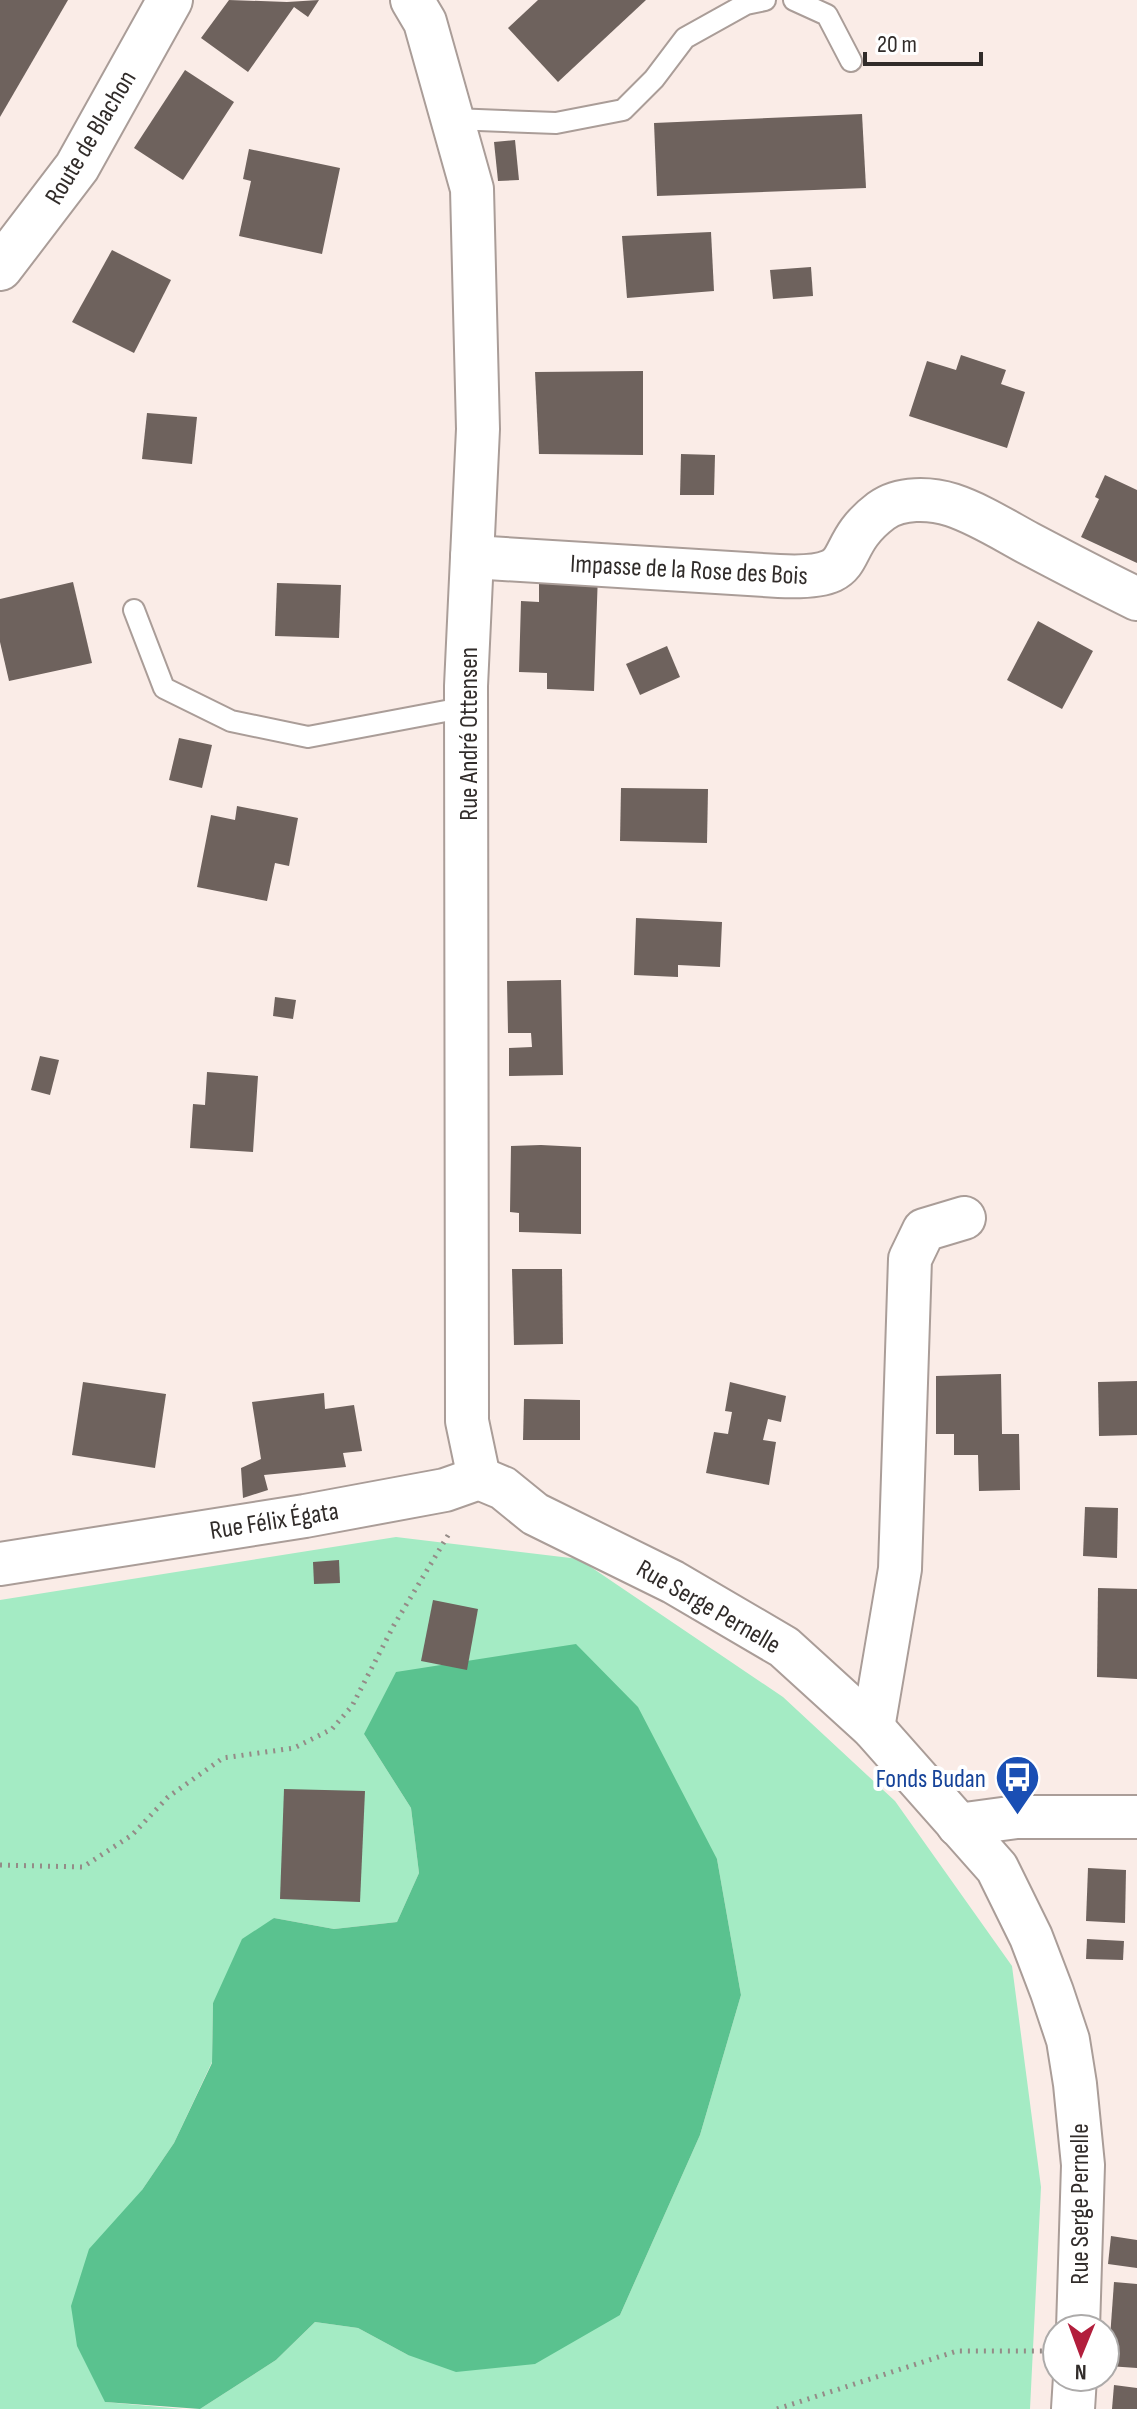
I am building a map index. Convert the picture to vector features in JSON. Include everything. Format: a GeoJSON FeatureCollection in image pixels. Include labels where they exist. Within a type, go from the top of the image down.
{"type":"FeatureCollection","features":[{"type":"Feature","properties":{"kind":"street","name":"Route de Blachon"},"geometry":{"type":"LineString","coordinates":[[0,268],[77,167],[170,0]]}},
{"type":"Feature","properties":{"kind":"street","name":"Rue André Ottensen"},"geometry":{"type":"LineString","coordinates":[[412,0],[425,22],[472,189],[478,429],[467,717],[467,1421],[479,1478]]}},
{"type":"Feature","properties":{"kind":"street","name":"Impasse de la Rose des Bois"},"geometry":{"type":"LineString","coordinates":[[472,557],[779,576],[826,576],[840,568],[857,534],[884,509],[910,500],[931,501],[982,518],[1137,599]]}},
{"type":"Feature","properties":{"kind":"street"},"geometry":{"type":"LineString","coordinates":[[873,1728],[900,1569],[910,1259],[924,1230],[964,1218]]}},
{"type":"Feature","properties":{"kind":"street","name":"Rue Serge Pernelle"},"geometry":{"type":"LineString","coordinates":[[479,1478],[503,1488],[535,1514],[660,1575],[784,1647],[873,1728],[997,1868],[1031,1937],[1068,2040],[1083,2165],[1078,2313]]}},
{"type":"Feature","properties":{"kind":"street","name":"Rue Félix Égata"},"geometry":{"type":"LineString","coordinates":[[0,1564],[320,1513],[445,1490],[479,1478]]}},
{"type":"Feature","properties":{"kind":"street"},"geometry":{"type":"LineString","coordinates":[[958,1825],[1017,1817],[1137,1817]]}},
{"type":"Feature","properties":{"kind":"lane"},"geometry":{"type":"LineString","coordinates":[[453,119],[556,123],[623,110],[654,79],[685,38],[746,4],[765,0]]}},
{"type":"Feature","properties":{"kind":"lane"},"geometry":{"type":"LineString","coordinates":[[794,0],[827,15],[851,61]]}},
{"type":"Feature","properties":{"kind":"lane"},"geometry":{"type":"LineString","coordinates":[[134,610],[164,688],[231,721],[308,737],[467,717]]}},
{"type":"Feature","properties":{"kind":"path"},"geometry":{"type":"LineString","coordinates":[[0,1865],[83,1867],[132,1835],[168,1797],[223,1758],[294,1748],[332,1729],[352,1706],[479,1478]]}},
{"type":"Feature","properties":{"kind":"path"},"geometry":{"type":"LineString","coordinates":[[777,2409],[957,2351],[1041,2351]]}},
{"type":"Feature","properties":{"kind":"green space"},"geometry":{"type":"Polygon","coordinates":[[[396,1537],[579,1559],[783,1697],[895,1801],[1012,1966],[1041,2187],[1030,2409],[200,2409],[276,2360],[315,2322],[358,2328],[408,2355],[620,2315],[700,2135],[741,1995],[717,1859],[364,1734],[411,1808],[419,1873],[397,1922],[334,1929],[274,1918],[213,2003],[212,2062],[174,2143],[142,2190],[105,2402],[183,2409],[0,2409],[0,1600],[396,1537]]]}},
{"type":"Feature","properties":{"kind":"green space"},"geometry":{"type":"Polygon","coordinates":[[[576,1644],[638,1707],[717,1859],[741,1995],[700,2135],[620,2315],[535,2364],[456,2372],[408,2355],[358,2328],[315,2322],[276,2360],[200,2409],[105,2402],[77,2346],[71,2306],[89,2249],[142,2190],[174,2143],[212,2063],[213,2003],[242,1939],[274,1918],[334,1929],[397,1922],[419,1873],[411,1808],[364,1734],[396,1672],[576,1644]]]}},
{"type":"Feature","properties":{"kind":"building"},"geometry":{"type":"Polygon","coordinates":[[[0,0],[68,0],[0,117],[0,0]]]}},
{"type":"Feature","properties":{"kind":"building"},"geometry":{"type":"Polygon","coordinates":[[[229,0],[319,0],[308,17],[294,7],[248,72],[201,38],[229,0]]]}},
{"type":"Feature","properties":{"kind":"building"},"geometry":{"type":"Polygon","coordinates":[[[538,0],[646,0],[558,82],[508,28],[538,0]]]}},
{"type":"Feature","properties":{"kind":"building"},"geometry":{"type":"Polygon","coordinates":[[[185,70],[234,102],[183,180],[134,148],[185,70]]]}},
{"type":"Feature","properties":{"kind":"building"},"geometry":{"type":"Polygon","coordinates":[[[862,114],[866,188],[657,196],[654,123],[862,114]]]}},
{"type":"Feature","properties":{"kind":"building"},"geometry":{"type":"Polygon","coordinates":[[[515,140],[519,180],[498,181],[494,142],[515,140]]]}},
{"type":"Feature","properties":{"kind":"building"},"geometry":{"type":"Polygon","coordinates":[[[249,149],[340,168],[322,254],[239,236],[251,181],[243,179],[249,149]]]}},
{"type":"Feature","properties":{"kind":"building"},"geometry":{"type":"Polygon","coordinates":[[[711,232],[714,291],[627,298],[622,236],[711,232]]]}},
{"type":"Feature","properties":{"kind":"building"},"geometry":{"type":"Polygon","coordinates":[[[112,250],[171,280],[134,353],[72,322],[112,250]]]}},
{"type":"Feature","properties":{"kind":"building"},"geometry":{"type":"Polygon","coordinates":[[[811,267],[813,296],[773,299],[770,270],[811,267]]]}},
{"type":"Feature","properties":{"kind":"building"},"geometry":{"type":"Polygon","coordinates":[[[961,355],[1006,370],[1001,384],[1025,392],[1007,448],[909,416],[927,361],[956,370],[961,355]]]}},
{"type":"Feature","properties":{"kind":"building"},"geometry":{"type":"Polygon","coordinates":[[[643,371],[643,455],[539,454],[535,372],[643,371]]]}},
{"type":"Feature","properties":{"kind":"building"},"geometry":{"type":"Polygon","coordinates":[[[147,413],[197,417],[192,464],[142,459],[147,413]]]}},
{"type":"Feature","properties":{"kind":"building"},"geometry":{"type":"Polygon","coordinates":[[[681,454],[715,455],[714,495],[680,495],[681,454]]]}},
{"type":"Feature","properties":{"kind":"building"},"geometry":{"type":"Polygon","coordinates":[[[1105,475],[1137,490],[1137,563],[1081,537],[1099,499],[1095,497],[1105,475]]]}},
{"type":"Feature","properties":{"kind":"building"},"geometry":{"type":"Polygon","coordinates":[[[539,571],[598,573],[594,691],[547,689],[547,673],[519,672],[521,601],[539,602],[539,571]]]}},
{"type":"Feature","properties":{"kind":"building"},"geometry":{"type":"Polygon","coordinates":[[[73,582],[92,663],[9,681],[0,642],[0,599],[73,582]]]}},
{"type":"Feature","properties":{"kind":"building"},"geometry":{"type":"Polygon","coordinates":[[[277,583],[341,585],[339,638],[275,636],[277,583]]]}},
{"type":"Feature","properties":{"kind":"building"},"geometry":{"type":"Polygon","coordinates":[[[1038,621],[1093,651],[1062,709],[1007,680],[1038,621]]]}},
{"type":"Feature","properties":{"kind":"building"},"geometry":{"type":"Polygon","coordinates":[[[667,646],[680,677],[640,695],[626,664],[667,646]]]}},
{"type":"Feature","properties":{"kind":"building"},"geometry":{"type":"Polygon","coordinates":[[[179,738],[212,745],[202,788],[169,780],[179,738]]]}},
{"type":"Feature","properties":{"kind":"building"},"geometry":{"type":"Polygon","coordinates":[[[621,788],[708,789],[707,843],[620,841],[621,788]]]}},
{"type":"Feature","properties":{"kind":"building"},"geometry":{"type":"Polygon","coordinates":[[[237,806],[298,818],[289,866],[275,863],[267,901],[197,887],[211,815],[235,820],[237,806]]]}},
{"type":"Feature","properties":{"kind":"building"},"geometry":{"type":"Polygon","coordinates":[[[636,918],[722,922],[720,967],[678,965],[678,977],[634,975],[636,918]]]}},
{"type":"Feature","properties":{"kind":"building"},"geometry":{"type":"Polygon","coordinates":[[[561,980],[563,1075],[509,1076],[509,1048],[532,1047],[531,1033],[508,1033],[507,981],[561,980]]]}},
{"type":"Feature","properties":{"kind":"building"},"geometry":{"type":"Polygon","coordinates":[[[275,997],[296,1000],[293,1019],[273,1016],[275,997]]]}},
{"type":"Feature","properties":{"kind":"building"},"geometry":{"type":"Polygon","coordinates":[[[40,1056],[59,1060],[50,1095],[31,1090],[40,1056]]]}},
{"type":"Feature","properties":{"kind":"building"},"geometry":{"type":"Polygon","coordinates":[[[207,1072],[258,1076],[253,1152],[190,1148],[193,1104],[205,1105],[207,1072]]]}},
{"type":"Feature","properties":{"kind":"building"},"geometry":{"type":"Polygon","coordinates":[[[511,1146],[581,1147],[581,1234],[519,1232],[519,1213],[510,1212],[511,1146]]]}},
{"type":"Feature","properties":{"kind":"building"},"geometry":{"type":"Polygon","coordinates":[[[512,1269],[562,1269],[563,1344],[514,1345],[512,1269]]]}},
{"type":"Feature","properties":{"kind":"building"},"geometry":{"type":"Polygon","coordinates":[[[1001,1374],[1002,1434],[1019,1434],[1020,1490],[979,1491],[978,1455],[954,1455],[954,1434],[936,1434],[936,1376],[1001,1374]]]}},
{"type":"Feature","properties":{"kind":"building"},"geometry":{"type":"Polygon","coordinates":[[[1137,1381],[1137,1435],[1099,1436],[1098,1382],[1137,1381]]]}},
{"type":"Feature","properties":{"kind":"building"},"geometry":{"type":"Polygon","coordinates":[[[83,1382],[166,1394],[155,1468],[72,1455],[83,1382]]]}},
{"type":"Feature","properties":{"kind":"building"},"geometry":{"type":"Polygon","coordinates":[[[730,1382],[786,1396],[781,1422],[768,1419],[763,1440],[776,1442],[769,1485],[706,1473],[714,1432],[728,1434],[732,1412],[725,1411],[730,1382]]]}},
{"type":"Feature","properties":{"kind":"building"},"geometry":{"type":"Polygon","coordinates":[[[324,1393],[325,1409],[354,1405],[362,1451],[343,1453],[346,1467],[264,1475],[268,1490],[243,1498],[241,1468],[261,1459],[252,1402],[324,1393]]]}},
{"type":"Feature","properties":{"kind":"building"},"geometry":{"type":"Polygon","coordinates":[[[524,1399],[580,1400],[580,1440],[523,1440],[524,1399]]]}},
{"type":"Feature","properties":{"kind":"building"},"geometry":{"type":"Polygon","coordinates":[[[1085,1507],[1118,1508],[1117,1558],[1083,1556],[1085,1507]]]}},
{"type":"Feature","properties":{"kind":"building"},"geometry":{"type":"Polygon","coordinates":[[[339,1560],[340,1583],[314,1584],[313,1562],[339,1560]]]}},
{"type":"Feature","properties":{"kind":"building"},"geometry":{"type":"Polygon","coordinates":[[[1098,1588],[1137,1589],[1137,1679],[1097,1677],[1098,1588]]]}},
{"type":"Feature","properties":{"kind":"building"},"geometry":{"type":"Polygon","coordinates":[[[433,1600],[478,1609],[467,1670],[421,1661],[433,1600]]]}},
{"type":"Feature","properties":{"kind":"building"},"geometry":{"type":"Polygon","coordinates":[[[284,1789],[365,1791],[360,1902],[280,1899],[284,1789]]]}},
{"type":"Feature","properties":{"kind":"building"},"geometry":{"type":"Polygon","coordinates":[[[1088,1868],[1126,1870],[1125,1923],[1086,1921],[1088,1868]]]}},
{"type":"Feature","properties":{"kind":"building"},"geometry":{"type":"Polygon","coordinates":[[[1087,1939],[1124,1941],[1123,1960],[1086,1959],[1087,1939]]]}},
{"type":"Feature","properties":{"kind":"building"},"geometry":{"type":"Polygon","coordinates":[[[1111,2236],[1137,2240],[1137,2268],[1108,2264],[1111,2236]]]}},
{"type":"Feature","properties":{"kind":"building"},"geometry":{"type":"Polygon","coordinates":[[[1114,2282],[1137,2284],[1137,2368],[1121,2367],[1121,2313],[1112,2313],[1114,2282]]]}},
{"type":"Feature","properties":{"kind":"building"},"geometry":{"type":"Polygon","coordinates":[[[1121,2386],[1137,2388],[1137,2409],[1112,2409],[1113,2393],[1121,2393],[1121,2386]]]}},
{"type":"Feature","properties":{"kind":"place","name":"Fonds Budan"},"geometry":{"type":"Point","coordinates":[1017,1817]}}]}
